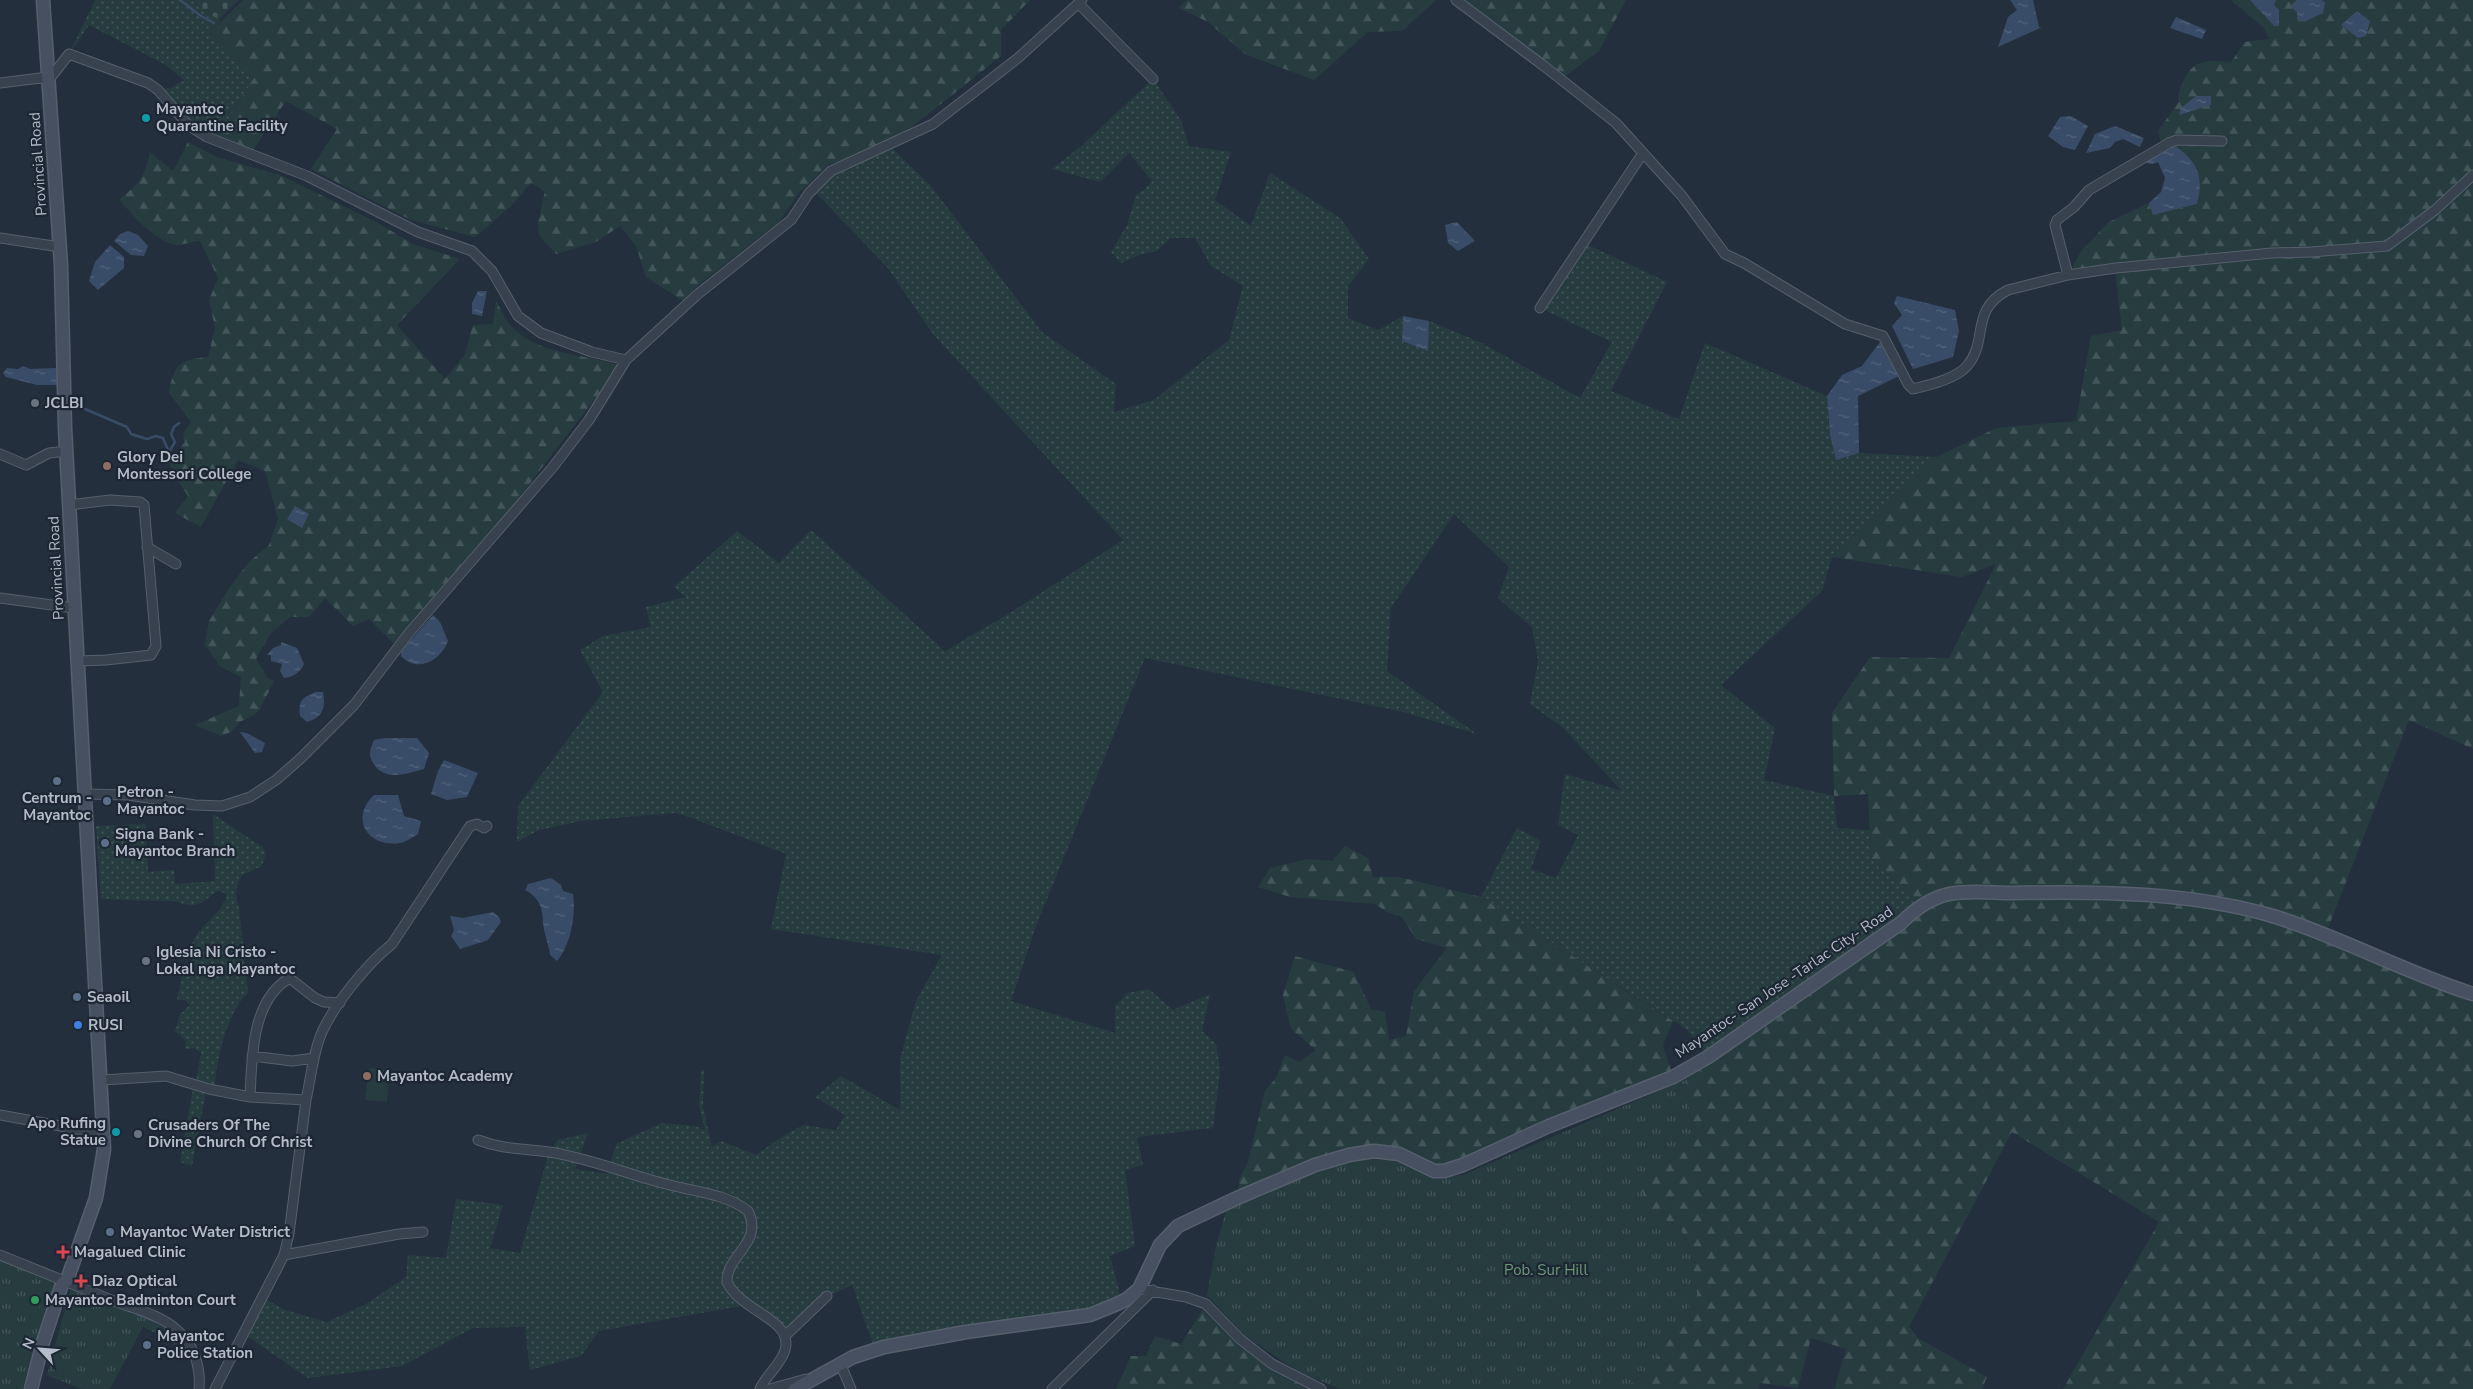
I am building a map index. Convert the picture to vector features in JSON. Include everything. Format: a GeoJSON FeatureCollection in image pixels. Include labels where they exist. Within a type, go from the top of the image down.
{"type":"FeatureCollection","features":[{"type":"Feature","properties":{"kind":"main road","name":"Provincial Road"},"geometry":{"type":"LineString","coordinates":[[43,0],[60,247],[74,608],[104,1134],[104,1162],[99,1186],[84,1236],[67,1280],[69,1286],[48,1340]]}},
{"type":"Feature","properties":{"kind":"main road","name":"Mayantoc- San Jose -Tarlac City- Road"},"geometry":{"type":"LineString","coordinates":[[795,1389],[852,1357],[884,1347],[966,1332],[1090,1315],[1127,1300],[1140,1288],[1165,1237],[1178,1226],[1236,1198],[1315,1165],[1374,1150],[1399,1154],[1434,1170],[1444,1171],[1463,1165],[1549,1126],[1673,1077],[1708,1057],[1901,923],[1920,906],[1950,894],[2099,893],[2191,900],[2247,910],[2311,930],[2438,983],[2473,994]]}},
{"type":"Feature","properties":{"kind":"main road"},"geometry":{"type":"LineString","coordinates":[[31,1389],[48,1340]]}},
{"type":"Feature","properties":{"kind":"main road"},"geometry":{"type":"LineString","coordinates":[[38,1389],[48,1340]]}},
{"type":"Feature","properties":{"kind":"street"},"geometry":{"type":"LineString","coordinates":[[1456,0],[1616,123],[1682,196],[1725,254],[1744,263],[1845,324],[1883,336],[1908,384],[1913,389],[1949,376],[1968,365],[1977,343],[1986,308],[1999,294],[2022,285],[2068,274],[2252,254],[2387,246],[2435,210],[2473,175]]}},
{"type":"Feature","properties":{"kind":"street"},"geometry":{"type":"LineString","coordinates":[[85,794],[119,794],[195,805],[222,806],[250,797],[276,780],[354,705],[409,633],[553,467],[588,420],[626,360],[698,294],[791,220],[809,193],[831,171],[933,124],[1018,58],[1080,2],[1153,79]]}},
{"type":"Feature","properties":{"kind":"street"},"geometry":{"type":"LineString","coordinates":[[0,83],[48,79],[69,54],[148,83],[158,90],[188,126],[207,137],[308,176],[418,232],[472,251],[492,271],[518,316],[542,333],[592,352],[626,360]]}},
{"type":"Feature","properties":{"kind":"street"},"geometry":{"type":"LineString","coordinates":[[2068,274],[2055,225],[2057,220],[2074,207],[2089,190],[2169,142],[2177,140],[2222,141]]}},
{"type":"Feature","properties":{"kind":"street"},"geometry":{"type":"LineString","coordinates":[[1540,308],[1643,153]]}},
{"type":"Feature","properties":{"kind":"street"},"geometry":{"type":"LineString","coordinates":[[0,238],[60,247]]}},
{"type":"Feature","properties":{"kind":"street"},"geometry":{"type":"LineString","coordinates":[[0,454],[26,465],[49,453],[67,451]]}},
{"type":"Feature","properties":{"kind":"street"},"geometry":{"type":"LineString","coordinates":[[69,505],[110,500],[140,502],[144,505],[156,646],[151,654],[78,661]]}},
{"type":"Feature","properties":{"kind":"street"},"geometry":{"type":"LineString","coordinates":[[147,547],[176,564]]}},
{"type":"Feature","properties":{"kind":"street"},"geometry":{"type":"LineString","coordinates":[[0,598],[74,608]]}},
{"type":"Feature","properties":{"kind":"street"},"geometry":{"type":"LineString","coordinates":[[215,1389],[284,1255],[289,1234],[306,1100],[314,1058],[322,1032],[340,1003],[374,959],[392,944],[470,826],[476,824],[484,828],[487,826]]}},
{"type":"Feature","properties":{"kind":"street"},"geometry":{"type":"LineString","coordinates":[[250,1097],[252,1056],[261,1015],[269,999],[280,984],[288,979],[295,982],[315,998],[324,1002],[340,1003]]}},
{"type":"Feature","properties":{"kind":"street"},"geometry":{"type":"LineString","coordinates":[[252,1056],[292,1060],[314,1058]]}},
{"type":"Feature","properties":{"kind":"street"},"geometry":{"type":"LineString","coordinates":[[102,1080],[166,1076],[209,1090],[250,1097],[306,1100]]}},
{"type":"Feature","properties":{"kind":"street"},"geometry":{"type":"LineString","coordinates":[[0,1115],[104,1134]]}},
{"type":"Feature","properties":{"kind":"street"},"geometry":{"type":"LineString","coordinates":[[478,1140],[509,1149],[549,1152],[576,1158],[669,1185],[726,1198],[748,1211],[753,1225],[743,1250],[730,1266],[727,1282],[737,1298],[777,1324],[786,1335],[787,1343],[781,1359],[760,1389]]}},
{"type":"Feature","properties":{"kind":"street"},"geometry":{"type":"LineString","coordinates":[[284,1255],[399,1234],[423,1232]]}},
{"type":"Feature","properties":{"kind":"street"},"geometry":{"type":"LineString","coordinates":[[0,1254],[163,1321],[177,1330],[188,1343],[196,1358],[199,1373],[199,1389]]}},
{"type":"Feature","properties":{"kind":"street"},"geometry":{"type":"LineString","coordinates":[[1140,1288],[1196,1299],[1206,1304],[1240,1339],[1272,1364],[1321,1389]]}},
{"type":"Feature","properties":{"kind":"street"},"geometry":{"type":"LineString","coordinates":[[1052,1389],[1153,1290]]}},
{"type":"Feature","properties":{"kind":"street"},"geometry":{"type":"LineString","coordinates":[[786,1335],[827,1296]]}},
{"type":"Feature","properties":{"kind":"street"},"geometry":{"type":"LineString","coordinates":[[840,1363],[851,1389]]}},
{"type":"Feature","properties":{"kind":"street"},"geometry":{"type":"LineString","coordinates":[[770,1389],[814,1377]]}},
{"type":"Feature","properties":{"kind":"green space"},"geometry":{"type":"Polygon","coordinates":[[[95,0],[192,0],[204,12],[221,20],[210,32],[255,76],[218,136],[212,139],[191,128],[158,90],[171,88],[184,80],[166,65],[89,25],[69,54],[95,0]]]}},
{"type":"Feature","properties":{"kind":"green space"},"geometry":{"type":"Polygon","coordinates":[[[192,0],[239,0],[219,19],[204,12],[192,0]]]}},
{"type":"Feature","properties":{"kind":"green space"},"geometry":{"type":"Polygon","coordinates":[[[243,0],[1030,0],[1001,30],[1001,56],[889,145],[829,164],[800,192],[778,223],[698,285],[683,301],[646,277],[636,246],[620,226],[596,242],[556,254],[539,235],[538,222],[545,191],[531,183],[512,205],[475,237],[411,220],[311,169],[337,129],[286,101],[251,153],[218,136],[255,76],[210,32],[243,0]]]}},
{"type":"Feature","properties":{"kind":"green space"},"geometry":{"type":"Polygon","coordinates":[[[1187,0],[1436,0],[1402,31],[1368,32],[1314,80],[1245,54],[1208,22],[1179,8],[1187,0]]]}},
{"type":"Feature","properties":{"kind":"green space"},"geometry":{"type":"Polygon","coordinates":[[[1455,0],[1626,0],[1599,51],[1564,77],[1455,0]]]}},
{"type":"Feature","properties":{"kind":"green space"},"geometry":{"type":"Polygon","coordinates":[[[2231,0],[2473,0],[2473,749],[2409,720],[2325,936],[2473,994],[2473,1389],[2063,1389],[2159,1222],[2012,1132],[1909,1327],[1918,1338],[1987,1377],[1982,1389],[1834,1389],[1846,1349],[1811,1338],[1798,1388],[1760,1383],[1758,1389],[1624,1389],[1650,1368],[1697,1295],[1689,1244],[1679,1227],[1651,1213],[1640,1186],[1694,1139],[1685,1080],[1690,1067],[1920,906],[1871,858],[1868,794],[1834,796],[1832,713],[1870,657],[1949,658],[1996,564],[1962,577],[1832,557],[1937,457],[1996,428],[2076,421],[2091,336],[2122,330],[2115,269],[2068,275],[2082,250],[2109,222],[2149,203],[2153,215],[2197,204],[2197,169],[2177,148],[2161,144],[2158,131],[2179,102],[2180,89],[2191,69],[2208,61],[2231,62],[2245,42],[2269,39],[2264,28],[2231,0]]]}},
{"type":"Feature","properties":{"kind":"green space"},"geometry":{"type":"Polygon","coordinates":[[[1153,79],[1181,120],[1189,146],[1231,152],[1215,200],[1251,226],[1270,173],[1340,218],[1369,259],[1348,286],[1348,318],[1378,330],[1403,316],[1402,341],[1428,351],[1429,321],[1482,343],[1580,398],[1612,342],[1540,308],[1584,243],[1667,282],[1611,391],[1679,419],[1705,343],[1827,396],[1830,435],[1836,460],[1859,453],[1937,457],[1832,557],[1822,591],[1721,685],[1775,728],[1764,780],[1834,796],[1837,828],[1870,830],[1871,858],[1920,906],[1708,1057],[1686,1029],[1481,897],[1517,828],[1541,841],[1531,869],[1556,878],[1578,835],[1558,825],[1565,774],[1622,791],[1563,728],[1530,704],[1538,661],[1532,627],[1498,598],[1509,567],[1454,514],[1391,608],[1387,671],[1477,734],[1403,712],[1145,658],[1036,926],[1011,1001],[1115,1033],[1115,1006],[1127,993],[1149,989],[1173,1010],[1210,994],[1202,1031],[1216,1044],[1220,1070],[1213,1128],[1137,1137],[1143,1165],[1125,1170],[1135,1246],[1110,1256],[1122,1302],[1109,1307],[875,1350],[852,1285],[827,1296],[786,1335],[747,1305],[599,1331],[581,1356],[530,1370],[525,1327],[473,1328],[402,1366],[308,1378],[244,1334],[263,1298],[285,1310],[327,1322],[366,1304],[406,1277],[408,1255],[446,1258],[456,1199],[503,1205],[490,1248],[520,1253],[549,1152],[558,1140],[588,1133],[575,1169],[607,1174],[616,1144],[662,1123],[695,1126],[705,1130],[699,1105],[701,1071],[704,1069],[703,1107],[712,1147],[721,1141],[756,1155],[786,1134],[804,1125],[836,1130],[845,1115],[815,1097],[841,1076],[900,1110],[900,1059],[916,1001],[942,955],[771,929],[786,854],[689,817],[675,813],[581,821],[539,830],[517,842],[518,806],[603,692],[580,650],[603,636],[651,627],[646,607],[686,597],[674,587],[737,531],[779,563],[811,530],[945,651],[1010,613],[1123,540],[933,334],[887,267],[816,193],[809,193],[831,171],[889,145],[931,186],[1042,332],[1116,384],[1114,412],[1154,400],[1229,340],[1243,286],[1211,266],[1195,238],[1171,238],[1156,251],[1139,255],[1121,263],[1111,252],[1127,225],[1136,195],[1144,190],[1152,181],[1129,153],[1100,182],[1052,169],[1080,147],[1153,79]]]}},
{"type":"Feature","properties":{"kind":"green space"},"geometry":{"type":"Polygon","coordinates":[[[188,142],[217,157],[282,176],[378,223],[413,244],[460,259],[397,325],[445,379],[464,356],[473,325],[493,324],[496,301],[512,327],[536,344],[549,349],[620,366],[471,560],[394,644],[369,619],[353,626],[325,598],[309,617],[290,617],[270,634],[256,659],[268,678],[274,681],[260,709],[254,715],[240,722],[231,732],[221,736],[195,725],[239,706],[241,677],[221,667],[205,645],[209,621],[229,588],[249,562],[269,545],[278,519],[265,471],[238,460],[201,527],[175,513],[188,496],[174,475],[169,462],[185,442],[183,434],[191,422],[169,393],[173,375],[180,365],[190,360],[208,357],[215,328],[209,300],[218,278],[200,241],[177,245],[161,239],[137,219],[119,199],[137,184],[146,168],[150,152],[173,171],[188,142]]]}},
{"type":"Feature","properties":{"kind":"green space"},"geometry":{"type":"Polygon","coordinates":[[[213,814],[262,847],[266,853],[262,866],[242,875],[237,887],[236,894],[248,993],[235,1011],[224,1036],[215,1086],[196,1081],[201,1053],[194,1048],[185,1049],[186,1041],[175,1031],[180,1014],[190,1005],[185,1000],[177,1000],[182,975],[193,974],[193,942],[196,935],[220,909],[227,895],[220,891],[203,902],[194,905],[171,901],[101,899],[96,826],[146,824],[148,872],[174,870],[175,884],[215,881],[213,814]]]}},
{"type":"Feature","properties":{"kind":"green space"},"geometry":{"type":"Polygon","coordinates":[[[1345,846],[1368,858],[1373,877],[1399,877],[1481,897],[1673,1021],[1663,1045],[1673,1077],[1441,1171],[1374,1151],[1237,1198],[1240,1177],[1248,1162],[1265,1091],[1276,1078],[1285,1055],[1299,1062],[1316,1050],[1291,1029],[1283,995],[1295,956],[1354,972],[1371,1009],[1385,1012],[1389,1040],[1406,1036],[1414,991],[1447,948],[1416,939],[1402,917],[1387,912],[1375,904],[1290,897],[1258,887],[1270,868],[1307,859],[1332,861],[1345,846]]]}},
{"type":"Feature","properties":{"kind":"green space"},"geometry":{"type":"Polygon","coordinates":[[[369,1068],[390,1070],[387,1102],[365,1100],[369,1068]]]}},
{"type":"Feature","properties":{"kind":"green space","name":"Pob. Sur Hill"},"geometry":{"type":"Polygon","coordinates":[[[1685,1080],[1694,1139],[1640,1186],[1651,1213],[1679,1227],[1689,1244],[1697,1295],[1650,1368],[1624,1389],[1341,1389],[1301,1373],[1245,1336],[1207,1295],[1216,1246],[1228,1204],[1334,1164],[1385,1156],[1435,1178],[1463,1175],[1685,1080]]]}},
{"type":"Feature","properties":{"kind":"green space"},"geometry":{"type":"Polygon","coordinates":[[[193,1089],[206,1091],[192,1166],[180,1162],[193,1089]]]}},
{"type":"Feature","properties":{"kind":"green space"},"geometry":{"type":"Polygon","coordinates":[[[0,1258],[59,1282],[28,1389],[0,1389],[0,1258]]]}},
{"type":"Feature","properties":{"kind":"green space"},"geometry":{"type":"Polygon","coordinates":[[[71,1287],[174,1331],[190,1356],[166,1338],[143,1327],[110,1389],[82,1389],[47,1375],[71,1287]]]}},
{"type":"Feature","properties":{"kind":"green space","name":"Mayantoc Badminton Court"},"geometry":{"type":"Polygon","coordinates":[[[33,1288],[46,1294],[37,1312],[25,1306],[33,1288]]]}},
{"type":"Feature","properties":{"kind":"green space"},"geometry":{"type":"Polygon","coordinates":[[[1206,1304],[1233,1331],[1261,1354],[1291,1373],[1326,1389],[1116,1389],[1131,1356],[1146,1356],[1155,1336],[1181,1344],[1206,1304]]]}},
{"type":"Feature","properties":{"kind":"water"},"geometry":{"type":"Polygon","coordinates":[[[2010,0],[2033,0],[2039,27],[2042,27],[1998,47],[2008,17],[2017,10],[2010,0]]]}},
{"type":"Feature","properties":{"kind":"water"},"geometry":{"type":"Polygon","coordinates":[[[2250,0],[2276,0],[2274,5],[2279,10],[2279,26],[2274,26],[2250,0]]]}},
{"type":"Feature","properties":{"kind":"water"},"geometry":{"type":"Polygon","coordinates":[[[2297,0],[2322,0],[2325,3],[2323,13],[2306,21],[2297,20],[2297,12],[2290,6],[2297,0]]]}},
{"type":"Feature","properties":{"kind":"water"},"geometry":{"type":"Polygon","coordinates":[[[2357,11],[2370,21],[2366,36],[2358,38],[2341,25],[2357,11]]]}},
{"type":"Feature","properties":{"kind":"water"},"geometry":{"type":"Polygon","coordinates":[[[2176,17],[2206,30],[2202,39],[2170,28],[2176,17]]]}},
{"type":"Feature","properties":{"kind":"water"},"geometry":{"type":"Polygon","coordinates":[[[2196,96],[2211,96],[2211,105],[2179,115],[2181,108],[2196,96]]]}},
{"type":"Feature","properties":{"kind":"water"},"geometry":{"type":"Polygon","coordinates":[[[2071,116],[2088,126],[2075,150],[2063,147],[2048,136],[2060,117],[2071,116]]]}},
{"type":"Feature","properties":{"kind":"water"},"geometry":{"type":"Polygon","coordinates":[[[2115,126],[2144,138],[2140,147],[2123,139],[2115,142],[2110,148],[2086,153],[2095,134],[2115,126]]]}},
{"type":"Feature","properties":{"kind":"water"},"geometry":{"type":"Polygon","coordinates":[[[2171,143],[2187,155],[2199,176],[2200,184],[2197,204],[2153,215],[2149,203],[2161,192],[2165,178],[2158,162],[2146,163],[2149,157],[2171,143]]]}},
{"type":"Feature","properties":{"kind":"water"},"geometry":{"type":"Polygon","coordinates":[[[1457,222],[1475,241],[1458,251],[1448,243],[1445,225],[1457,222]]]}},
{"type":"Feature","properties":{"kind":"water"},"geometry":{"type":"Polygon","coordinates":[[[128,231],[138,235],[148,246],[144,256],[131,255],[114,241],[120,234],[128,231]]]}},
{"type":"Feature","properties":{"kind":"water"},"geometry":{"type":"Polygon","coordinates":[[[110,245],[124,257],[124,268],[98,290],[89,281],[95,262],[110,245]]]}},
{"type":"Feature","properties":{"kind":"water"},"geometry":{"type":"Polygon","coordinates":[[[478,291],[487,291],[482,316],[472,314],[472,303],[478,291]]]}},
{"type":"Feature","properties":{"kind":"water"},"geometry":{"type":"Polygon","coordinates":[[[1897,296],[1955,310],[1959,331],[1953,357],[1913,369],[1892,326],[1902,315],[1894,303],[1897,296]]]}},
{"type":"Feature","properties":{"kind":"water"},"geometry":{"type":"Polygon","coordinates":[[[1403,316],[1429,321],[1428,351],[1402,341],[1403,316]]]}},
{"type":"Feature","properties":{"kind":"water"},"geometry":{"type":"Polygon","coordinates":[[[1880,342],[1899,376],[1858,396],[1859,453],[1836,460],[1830,435],[1827,396],[1842,375],[1862,366],[1880,342]]]}},
{"type":"Feature","properties":{"kind":"water"},"geometry":{"type":"Polygon","coordinates":[[[23,366],[30,369],[56,368],[57,385],[37,385],[6,377],[3,373],[7,368],[18,369],[23,366]]]}},
{"type":"Feature","properties":{"kind":"water"},"geometry":{"type":"Polygon","coordinates":[[[295,506],[309,514],[302,528],[287,519],[295,506]]]}},
{"type":"Feature","properties":{"kind":"water"},"geometry":{"type":"Polygon","coordinates":[[[433,615],[440,622],[448,641],[445,648],[435,659],[428,662],[415,664],[408,661],[401,656],[402,650],[433,615]]]}},
{"type":"Feature","properties":{"kind":"water"},"geometry":{"type":"Polygon","coordinates":[[[281,642],[297,648],[304,664],[296,674],[290,677],[284,678],[280,671],[282,664],[271,661],[271,655],[267,655],[273,648],[281,645],[281,642]]]}},
{"type":"Feature","properties":{"kind":"water"},"geometry":{"type":"Polygon","coordinates":[[[316,692],[323,692],[324,702],[322,711],[317,718],[307,722],[300,716],[300,703],[304,698],[316,692]]]}},
{"type":"Feature","properties":{"kind":"water"},"geometry":{"type":"Polygon","coordinates":[[[240,732],[247,733],[265,743],[262,752],[255,753],[240,732]]]}},
{"type":"Feature","properties":{"kind":"water"},"geometry":{"type":"Polygon","coordinates":[[[417,738],[429,753],[424,769],[396,775],[383,773],[373,763],[370,754],[374,740],[417,738]]]}},
{"type":"Feature","properties":{"kind":"water"},"geometry":{"type":"Polygon","coordinates":[[[444,760],[478,773],[467,797],[447,800],[431,794],[438,771],[444,760]]]}},
{"type":"Feature","properties":{"kind":"water"},"geometry":{"type":"Polygon","coordinates":[[[374,795],[398,795],[404,816],[421,821],[418,834],[400,843],[379,841],[371,836],[363,822],[363,813],[374,795]]]}},
{"type":"Feature","properties":{"kind":"water"},"geometry":{"type":"Polygon","coordinates":[[[551,878],[561,885],[563,891],[573,894],[574,902],[569,938],[566,947],[557,961],[550,955],[540,904],[525,890],[528,884],[551,878]]]}},
{"type":"Feature","properties":{"kind":"water"},"geometry":{"type":"Polygon","coordinates":[[[493,912],[499,917],[501,922],[488,940],[460,949],[451,936],[454,930],[450,916],[463,918],[493,912]]]}},
{"type":"Feature","properties":{"kind":"waterway"},"geometry":{"type":"LineString","coordinates":[[180,0],[214,23]]}},
{"type":"Feature","properties":{"kind":"waterway"},"geometry":{"type":"LineString","coordinates":[[68,396],[78,406],[127,427],[131,434],[147,439],[156,436],[163,438],[169,452],[175,442],[171,434],[174,427],[179,423]]}},
{"type":"Feature","properties":{"kind":"waterway"},"geometry":{"type":"LineString","coordinates":[[137,1314],[162,1324]]}},
{"type":"Feature","properties":{"kind":"place","name":"Mayantoc Quarantine Facility"},"geometry":{"type":"Point","coordinates":[146,118]}},
{"type":"Feature","properties":{"kind":"place","name":"JCLBI"},"geometry":{"type":"Point","coordinates":[35,403]}},
{"type":"Feature","properties":{"kind":"place","name":"Glory Dei Montessori College"},"geometry":{"type":"Point","coordinates":[107,466]}},
{"type":"Feature","properties":{"kind":"place","name":"Centrum - Mayantoc"},"geometry":{"type":"Point","coordinates":[57,781]}},
{"type":"Feature","properties":{"kind":"place","name":"Petron - Mayantoc"},"geometry":{"type":"Point","coordinates":[107,801]}},
{"type":"Feature","properties":{"kind":"place","name":"Signa Bank - Mayantoc Branch"},"geometry":{"type":"Point","coordinates":[105,843]}},
{"type":"Feature","properties":{"kind":"place","name":"Iglesia Ni Cristo - Lokal nga Mayantoc"},"geometry":{"type":"Point","coordinates":[146,961]}},
{"type":"Feature","properties":{"kind":"place","name":"Seaoil"},"geometry":{"type":"Point","coordinates":[77,997]}},
{"type":"Feature","properties":{"kind":"place","name":"RUSI"},"geometry":{"type":"Point","coordinates":[78,1025]}},
{"type":"Feature","properties":{"kind":"place","name":"Mayantoc Academy"},"geometry":{"type":"Point","coordinates":[367,1076]}},
{"type":"Feature","properties":{"kind":"place","name":"Apo Rufing Statue"},"geometry":{"type":"Point","coordinates":[116,1132]}},
{"type":"Feature","properties":{"kind":"place","name":"Crusaders Of The Divine Church Of Christ"},"geometry":{"type":"Point","coordinates":[138,1134]}},
{"type":"Feature","properties":{"kind":"place","name":"Mayantoc Water District"},"geometry":{"type":"Point","coordinates":[110,1232]}},
{"type":"Feature","properties":{"kind":"place","name":"Magalued Clinic"},"geometry":{"type":"Point","coordinates":[63,1252]}},
{"type":"Feature","properties":{"kind":"place","name":"Diaz Optical"},"geometry":{"type":"Point","coordinates":[81,1281]}},
{"type":"Feature","properties":{"kind":"place","name":"Mayantoc Badminton Court"},"geometry":{"type":"Point","coordinates":[35,1300]}},
{"type":"Feature","properties":{"kind":"place","name":"Mayantoc Police Station"},"geometry":{"type":"Point","coordinates":[147,1345]}}]}
